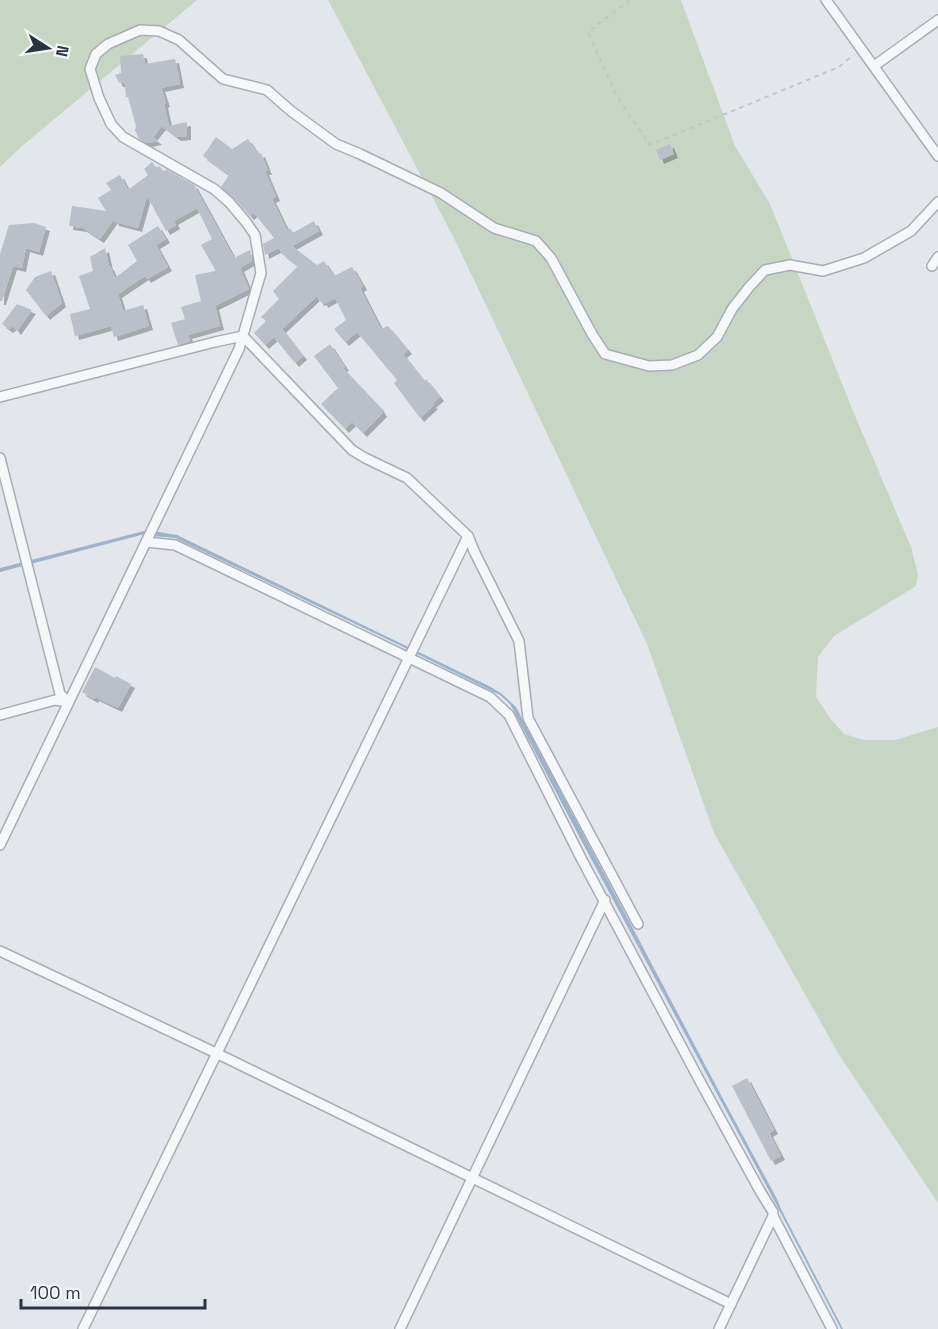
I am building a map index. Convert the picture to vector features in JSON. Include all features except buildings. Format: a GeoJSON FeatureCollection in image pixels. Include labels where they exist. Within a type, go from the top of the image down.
{"type":"FeatureCollection","features":[{"type":"Feature","properties":{"kind":"street"},"geometry":{"type":"LineString","coordinates":[[826,0],[938,156]]}},
{"type":"Feature","properties":{"kind":"street"},"geometry":{"type":"LineString","coordinates":[[874,66],[938,20]]}},
{"type":"Feature","properties":{"kind":"street"},"geometry":{"type":"LineString","coordinates":[[0,844],[239,349],[261,273],[255,235],[230,202],[214,189],[123,136],[111,124],[99,98],[90,69],[96,54],[108,44],[140,30],[159,31],[179,40],[222,79],[267,90],[336,144],[441,193],[494,228],[536,241],[550,258],[582,318],[605,354],[650,366],[672,365],[698,356],[717,337],[732,309],[765,270],[790,265],[823,271],[864,258],[911,231],[938,202]]}},
{"type":"Feature","properties":{"kind":"street"},"geometry":{"type":"LineString","coordinates":[[932,266],[938,257]]}},
{"type":"Feature","properties":{"kind":"street"},"geometry":{"type":"LineString","coordinates":[[0,398],[243,336]]}},
{"type":"Feature","properties":{"kind":"street"},"geometry":{"type":"LineString","coordinates":[[243,336],[352,450],[407,478],[468,536],[519,641],[528,718],[639,924]]}},
{"type":"Feature","properties":{"kind":"street"},"geometry":{"type":"LineString","coordinates":[[0,459],[60,694],[69,702]]}},
{"type":"Feature","properties":{"kind":"street"},"geometry":{"type":"LineString","coordinates":[[83,1329],[468,536]]}},
{"type":"Feature","properties":{"kind":"street"},"geometry":{"type":"LineString","coordinates":[[146,542],[175,545],[490,697],[509,715],[577,850],[702,1085],[773,1212],[773,1216],[832,1329]]}},
{"type":"Feature","properties":{"kind":"street"},"geometry":{"type":"LineString","coordinates":[[0,715],[55,700],[69,702]]}},
{"type":"Feature","properties":{"kind":"street"},"geometry":{"type":"LineString","coordinates":[[400,1329],[605,900]]}},
{"type":"Feature","properties":{"kind":"street"},"geometry":{"type":"LineString","coordinates":[[0,951],[216,1053],[731,1304]]}},
{"type":"Feature","properties":{"kind":"street"},"geometry":{"type":"LineString","coordinates":[[719,1329],[773,1216]]}},
{"type":"Feature","properties":{"kind":"path"},"geometry":{"type":"LineString","coordinates":[[630,0],[588,32],[617,97],[651,145],[839,67],[860,48]]}},
{"type":"Feature","properties":{"kind":"green space"},"geometry":{"type":"Polygon","coordinates":[[[0,0],[197,0],[0,167],[0,0]]]}},
{"type":"Feature","properties":{"kind":"green space"},"geometry":{"type":"Polygon","coordinates":[[[328,0],[681,0],[735,146],[770,204],[853,411],[911,547],[918,574],[916,586],[834,636],[818,657],[816,697],[844,734],[864,740],[895,740],[938,727],[938,1203],[841,1058],[714,833],[647,644],[454,238],[328,0]]]}},
{"type":"Feature","properties":{"kind":"water"},"geometry":{"type":"Polygon","coordinates":[[[144,531],[177,535],[491,687],[516,707],[777,1199],[843,1329],[510,704],[500,695],[175,538],[141,535],[0,572],[0,568],[144,531]]]}}]}
